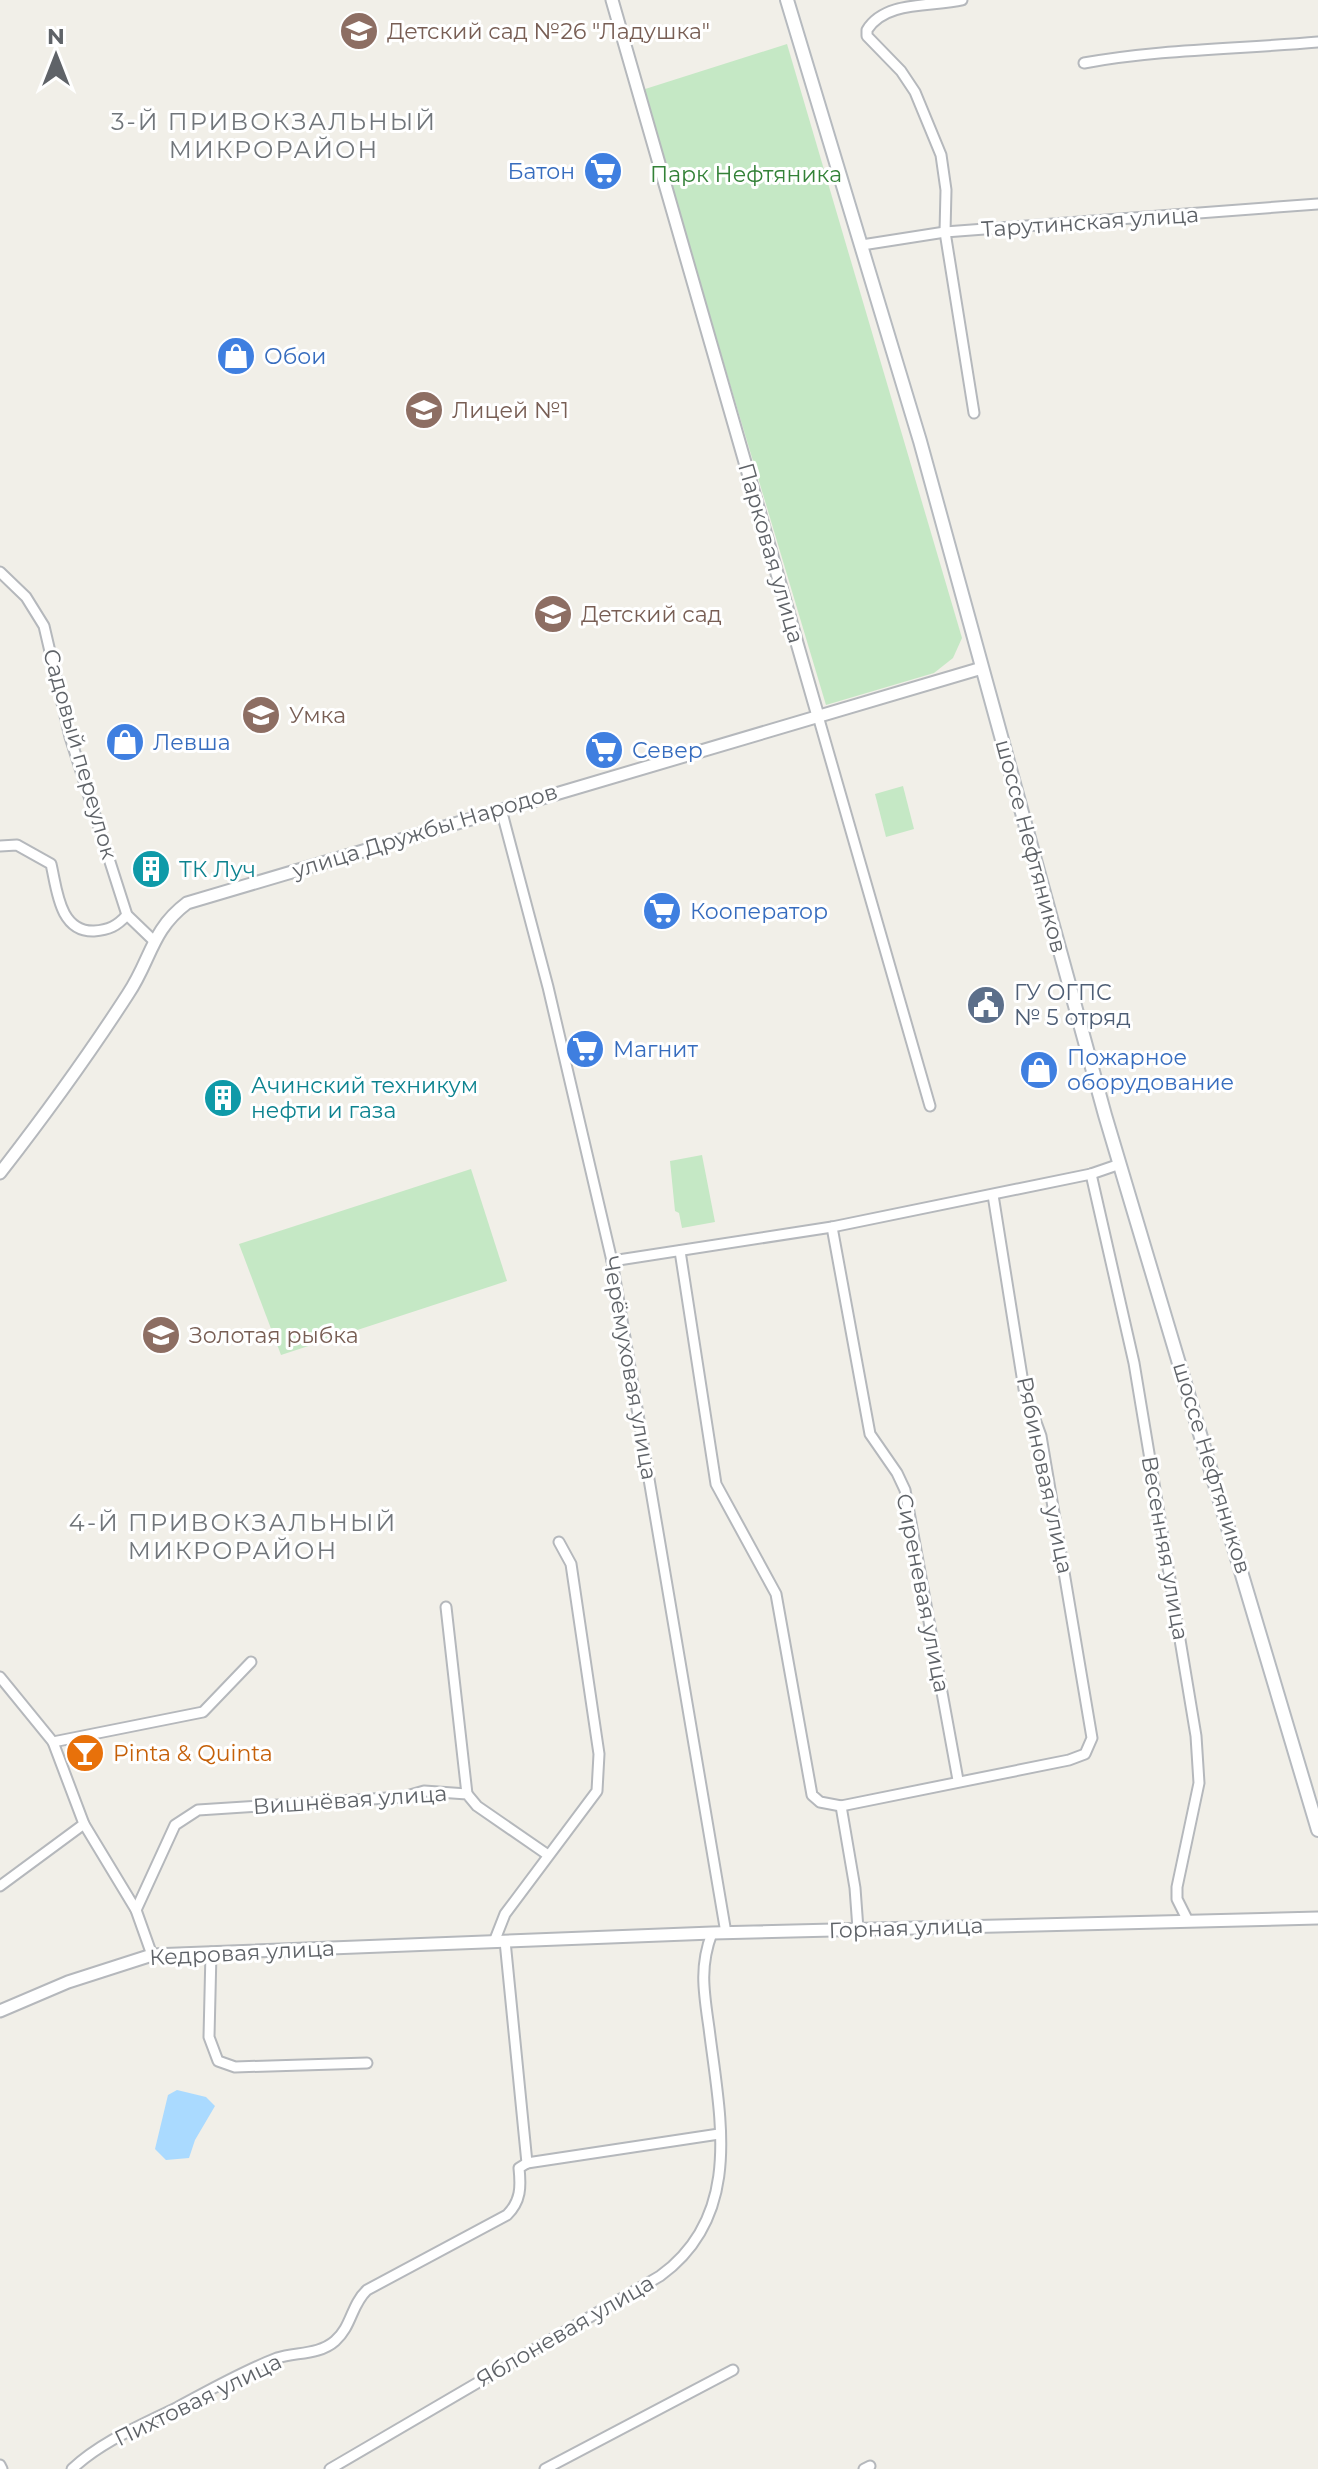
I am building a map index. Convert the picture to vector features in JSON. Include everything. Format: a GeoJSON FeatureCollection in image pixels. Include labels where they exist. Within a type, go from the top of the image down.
{"type":"FeatureCollection","features":[{"type":"Feature","properties":{"kind":"main road","name":"шоссе Нефтяников"},"geometry":{"type":"LineString","coordinates":[[787,0],[862,245],[1120,1164],[1318,1830]]}},
{"type":"Feature","properties":{"kind":"street","name":"Парковая улица"},"geometry":{"type":"LineString","coordinates":[[612,0],[930,1106]]}},
{"type":"Feature","properties":{"kind":"street"},"geometry":{"type":"LineString","coordinates":[[962,0],[895,10],[877,18],[867,30],[867,36],[901,71],[926,112],[941,155],[946,190],[945,232],[974,413]]}},
{"type":"Feature","properties":{"kind":"street"},"geometry":{"type":"LineString","coordinates":[[1084,63],[1138,53],[1210,52],[1318,42]]}},
{"type":"Feature","properties":{"kind":"street","name":"Тарутинская улица"},"geometry":{"type":"LineString","coordinates":[[862,245],[945,232],[1318,204]]}},
{"type":"Feature","properties":{"kind":"street","name":"Садовый переулок"},"geometry":{"type":"LineString","coordinates":[[0,572],[26,597],[44,626],[70,737],[127,915],[153,940]]}},
{"type":"Feature","properties":{"kind":"street","name":"улица Дружбы Народов"},"geometry":{"type":"LineString","coordinates":[[0,1173],[106,1029],[135,984],[153,940],[176,911],[197,897],[982,668]]}},
{"type":"Feature","properties":{"kind":"street","name":"Черёмуховая улица"},"geometry":{"type":"LineString","coordinates":[[501,809],[548,987],[612,1261],[726,1933]]}},
{"type":"Feature","properties":{"kind":"street"},"geometry":{"type":"LineString","coordinates":[[0,846],[17,845],[51,864],[64,915],[77,927],[87,931],[109,929],[127,915]]}},
{"type":"Feature","properties":{"kind":"street"},"geometry":{"type":"LineString","coordinates":[[612,1261],[832,1227],[1091,1174],[1120,1164]]}},
{"type":"Feature","properties":{"kind":"street","name":"Весенняя улица"},"geometry":{"type":"LineString","coordinates":[[1091,1174],[1134,1363],[1200,1765],[1177,1887],[1177,1899],[1188,1921]]}},
{"type":"Feature","properties":{"kind":"street","name":"Рябиновая улица"},"geometry":{"type":"LineString","coordinates":[[958,1780],[1085,1754],[1093,1730],[1041,1436],[1024,1389],[993,1195]]}},
{"type":"Feature","properties":{"kind":"street","name":"Сиреневая улица"},"geometry":{"type":"LineString","coordinates":[[832,1227],[870,1434],[905,1490],[958,1780]]}},
{"type":"Feature","properties":{"kind":"street"},"geometry":{"type":"LineString","coordinates":[[680,1251],[716,1484],[776,1594],[809,1786],[820,1802],[841,1806],[958,1780]]}},
{"type":"Feature","properties":{"kind":"street"},"geometry":{"type":"LineString","coordinates":[[500,1941],[505,1914],[597,1791],[600,1773],[571,1564],[559,1542]]}},
{"type":"Feature","properties":{"kind":"street"},"geometry":{"type":"LineString","coordinates":[[446,1607],[467,1794]]}},
{"type":"Feature","properties":{"kind":"street"},"geometry":{"type":"LineString","coordinates":[[53,1742],[203,1712],[251,1662]]}},
{"type":"Feature","properties":{"kind":"street"},"geometry":{"type":"LineString","coordinates":[[0,1677],[53,1742],[84,1824],[136,1910],[152,1955]]}},
{"type":"Feature","properties":{"kind":"street","name":"Вишнёвая улица"},"geometry":{"type":"LineString","coordinates":[[136,1910],[181,1819],[198,1810],[403,1797],[424,1791],[467,1794],[477,1806],[548,1855]]}},
{"type":"Feature","properties":{"kind":"street"},"geometry":{"type":"LineString","coordinates":[[841,1806],[855,1888],[858,1929]]}},
{"type":"Feature","properties":{"kind":"street"},"geometry":{"type":"LineString","coordinates":[[0,1886],[84,1824]]}},
{"type":"Feature","properties":{"kind":"street","name":"Горная улица"},"geometry":{"type":"LineString","coordinates":[[500,1941],[1318,1918]]}},
{"type":"Feature","properties":{"kind":"street"},"geometry":{"type":"LineString","coordinates":[[527,2163],[719,2134],[701,1972],[712,1933]]}},
{"type":"Feature","properties":{"kind":"street","name":"Кедровая улица"},"geometry":{"type":"LineString","coordinates":[[0,2011],[68,1982],[152,1955],[500,1941]]}},
{"type":"Feature","properties":{"kind":"street","name":"Пихтовая улица"},"geometry":{"type":"LineString","coordinates":[[72,2469],[102,2446],[246,2372],[280,2357],[313,2352],[333,2343],[348,2327],[358,2299],[367,2290],[507,2215],[517,2205],[519,2168],[527,2163],[500,1941]]}},
{"type":"Feature","properties":{"kind":"street"},"geometry":{"type":"LineString","coordinates":[[211,1952],[209,2037],[218,2061],[235,2067],[367,2063]]}},
{"type":"Feature","properties":{"kind":"street","name":"Яблоневая улица"},"geometry":{"type":"LineString","coordinates":[[330,2469],[676,2265],[694,2243],[713,2209],[721,2164],[719,2134]]}},
{"type":"Feature","properties":{"kind":"street"},"geometry":{"type":"LineString","coordinates":[[545,2469],[733,2370]]}},
{"type":"Feature","properties":{"kind":"green space","name":"Парк Нефтяника"},"geometry":{"type":"Polygon","coordinates":[[[787,44],[962,638],[953,658],[934,673],[826,705],[642,90],[787,44]]]}},
{"type":"Feature","properties":{"kind":"green space"},"geometry":{"type":"Polygon","coordinates":[[[903,786],[914,829],[886,837],[875,794],[903,786]]]}},
{"type":"Feature","properties":{"kind":"green space"},"geometry":{"type":"Polygon","coordinates":[[[702,1155],[715,1222],[682,1228],[679,1213],[675,1211],[670,1161],[702,1155]]]}},
{"type":"Feature","properties":{"kind":"green space"},"geometry":{"type":"Polygon","coordinates":[[[471,1169],[507,1281],[281,1355],[239,1244],[471,1169]]]}},
{"type":"Feature","properties":{"kind":"water"},"geometry":{"type":"Polygon","coordinates":[[[177,2090],[206,2097],[215,2106],[195,2140],[189,2158],[166,2160],[155,2149],[168,2095],[177,2090]]]}},
{"type":"Feature","properties":{"kind":"place","name":"Детский сад №26 \"Ладушка\""},"geometry":{"type":"Point","coordinates":[359,31]}},
{"type":"Feature","properties":{"kind":"place","name":"Батон"},"geometry":{"type":"Point","coordinates":[603,171]}},
{"type":"Feature","properties":{"kind":"place","name":"Обои"},"geometry":{"type":"Point","coordinates":[236,356]}},
{"type":"Feature","properties":{"kind":"place","name":"Лицей №1"},"geometry":{"type":"Point","coordinates":[424,410]}},
{"type":"Feature","properties":{"kind":"place","name":"Детский сад"},"geometry":{"type":"Point","coordinates":[553,614]}},
{"type":"Feature","properties":{"kind":"place","name":"Умка"},"geometry":{"type":"Point","coordinates":[261,715]}},
{"type":"Feature","properties":{"kind":"place","name":"Левша"},"geometry":{"type":"Point","coordinates":[125,742]}},
{"type":"Feature","properties":{"kind":"place","name":"Север"},"geometry":{"type":"Point","coordinates":[604,750]}},
{"type":"Feature","properties":{"kind":"place","name":"ТК Луч"},"geometry":{"type":"Point","coordinates":[151,869]}},
{"type":"Feature","properties":{"kind":"place","name":"Кооператор"},"geometry":{"type":"Point","coordinates":[662,911]}},
{"type":"Feature","properties":{"kind":"place","name":"ГУ ОГПС № 5 отряд"},"geometry":{"type":"Point","coordinates":[986,1005]}},
{"type":"Feature","properties":{"kind":"place","name":"Магнит"},"geometry":{"type":"Point","coordinates":[585,1049]}},
{"type":"Feature","properties":{"kind":"place","name":"Пожарное оборудование"},"geometry":{"type":"Point","coordinates":[1039,1070]}},
{"type":"Feature","properties":{"kind":"place","name":"Ачинский техникум нефти и газа"},"geometry":{"type":"Point","coordinates":[223,1098]}},
{"type":"Feature","properties":{"kind":"place","name":"Золотая рыбка"},"geometry":{"type":"Point","coordinates":[161,1335]}},
{"type":"Feature","properties":{"kind":"place","name":"Pinta & Quinta"},"geometry":{"type":"Point","coordinates":[85,1753]}},
{"type":"Feature","properties":{"kind":"district","name":"3-Й ПРИВОКЗАЛЬНЫЙ МИКРОРАЙОН"},"geometry":{"type":"Point","coordinates":[274,135]}},
{"type":"Feature","properties":{"kind":"district","name":"4-Й ПРИВОКЗАЛЬНЫЙ МИКРОРАЙОН"},"geometry":{"type":"Point","coordinates":[233,1536]}}]}
